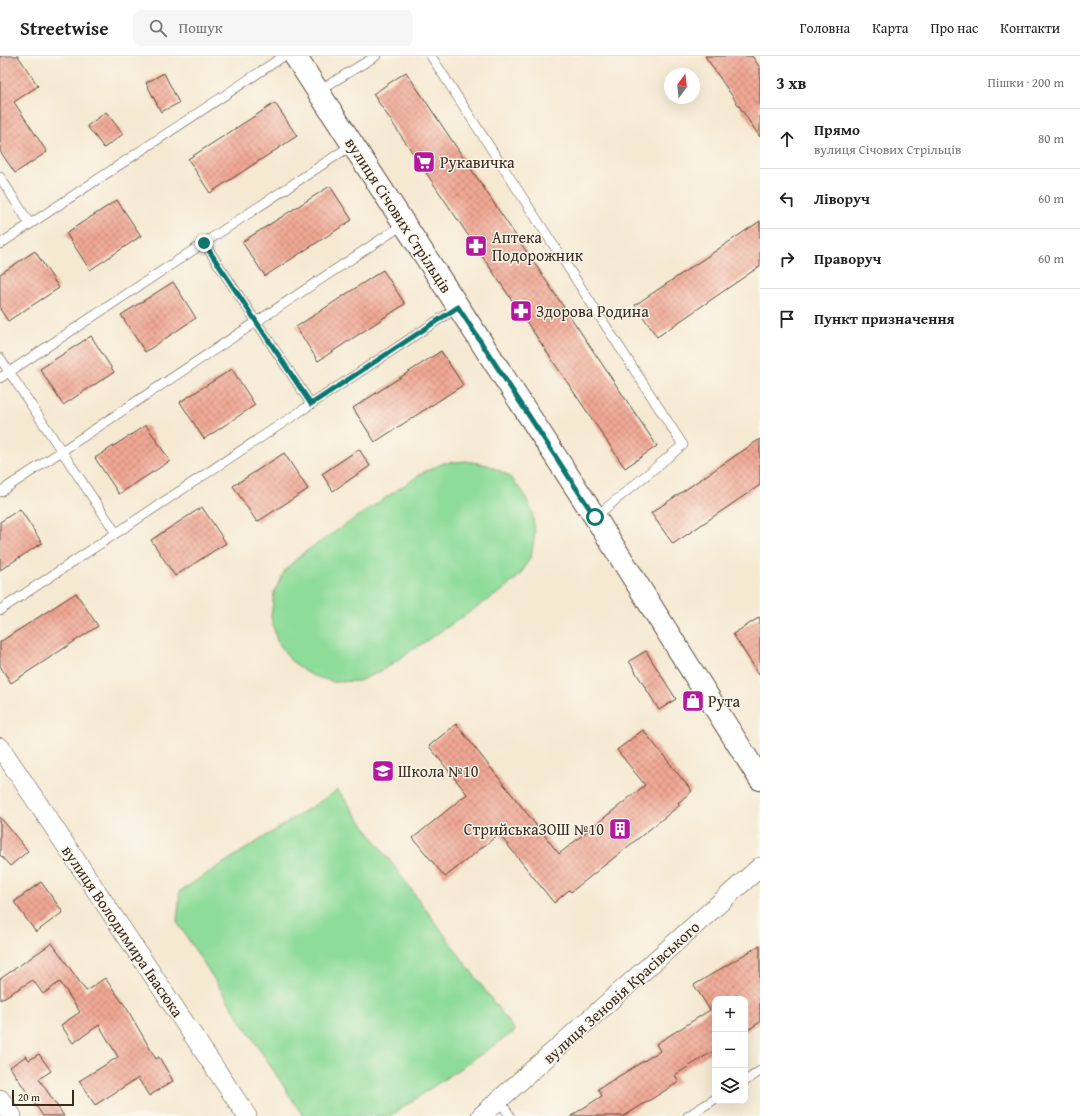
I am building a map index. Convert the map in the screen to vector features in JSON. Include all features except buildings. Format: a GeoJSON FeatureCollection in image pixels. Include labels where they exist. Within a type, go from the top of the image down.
{"type":"FeatureCollection","features":[{"type":"Feature","properties":{"kind":"street","name":"вулиця Січових Стрільців"},"geometry":{"type":"LineString","coordinates":[[295,56],[595,517],[760,779]]}},
{"type":"Feature","properties":{"kind":"street","name":"вулиця Володимира Івасюка"},"geometry":{"type":"LineString","coordinates":[[0,747],[247,1116]]}},
{"type":"Feature","properties":{"kind":"street","name":"вулиця Зеновія Красівського"},"geometry":{"type":"LineString","coordinates":[[481,1116],[505,1108],[760,867]]}},
{"type":"Feature","properties":{"kind":"street"},"geometry":{"type":"LineString","coordinates":[[0,1099],[12,1116]]}},
{"type":"Feature","properties":{"kind":"lane"},"geometry":{"type":"LineString","coordinates":[[0,244],[284,56]]}},
{"type":"Feature","properties":{"kind":"lane"},"geometry":{"type":"LineString","coordinates":[[318,90],[376,56]]}},
{"type":"Feature","properties":{"kind":"lane"},"geometry":{"type":"LineString","coordinates":[[431,56],[683,445],[595,517]]}},
{"type":"Feature","properties":{"kind":"lane"},"geometry":{"type":"LineString","coordinates":[[0,378],[353,144]]}},
{"type":"Feature","properties":{"kind":"lane"},"geometry":{"type":"LineString","coordinates":[[0,178],[30,224]]}},
{"type":"Feature","properties":{"kind":"lane"},"geometry":{"type":"LineString","coordinates":[[0,492],[404,224]]}},
{"type":"Feature","properties":{"kind":"lane"},"geometry":{"type":"LineString","coordinates":[[204,243],[311,404]]}},
{"type":"Feature","properties":{"kind":"lane"},"geometry":{"type":"LineString","coordinates":[[0,610],[458,307]]}},
{"type":"Feature","properties":{"kind":"lane"},"geometry":{"type":"LineString","coordinates":[[0,358],[116,533]]}},
{"type":"Feature","properties":{"kind":"lane"},"geometry":{"type":"LineString","coordinates":[[748,1079],[760,1071]]}},
{"type":"Feature","properties":{"kind":"lane"},"geometry":{"type":"LineString","coordinates":[[688,1116],[712,1101]]}},
{"type":"Feature","properties":{"kind":"green space"},"geometry":{"type":"Polygon","coordinates":[[[466,461],[488,465],[508,475],[523,492],[532,512],[535,534],[531,556],[520,575],[503,590],[381,671],[359,681],[334,682],[311,675],[291,661],[277,641],[271,617],[274,593],[285,570],[302,554],[424,472],[444,463],[466,461]]]}},
{"type":"Feature","properties":{"kind":"green space"},"geometry":{"type":"Polygon","coordinates":[[[338,790],[515,1031],[390,1116],[303,1116],[177,922],[180,891],[338,790]]]}},
{"type":"Feature","properties":{"kind":"place","name":"Рукавичка"},"geometry":{"type":"Point","coordinates":[424,162]}},
{"type":"Feature","properties":{"kind":"place","name":"Аптека Подорожник"},"geometry":{"type":"Point","coordinates":[476,246]}},
{"type":"Feature","properties":{"kind":"place","name":"Здорова Родина"},"geometry":{"type":"Point","coordinates":[521,311]}},
{"type":"Feature","properties":{"kind":"place","name":"Рута"},"geometry":{"type":"Point","coordinates":[693,701]}},
{"type":"Feature","properties":{"kind":"place","name":"Школа №10"},"geometry":{"type":"Point","coordinates":[383,771]}},
{"type":"Feature","properties":{"kind":"place","name":"СтрийськаЗОШ №10"},"geometry":{"type":"Point","coordinates":[620,829]}},
{"type":"Feature","properties":{"kind":"route"},"geometry":{"type":"LineString","coordinates":[[204,243],[311,404],[458,307],[595,517]]}}]}
